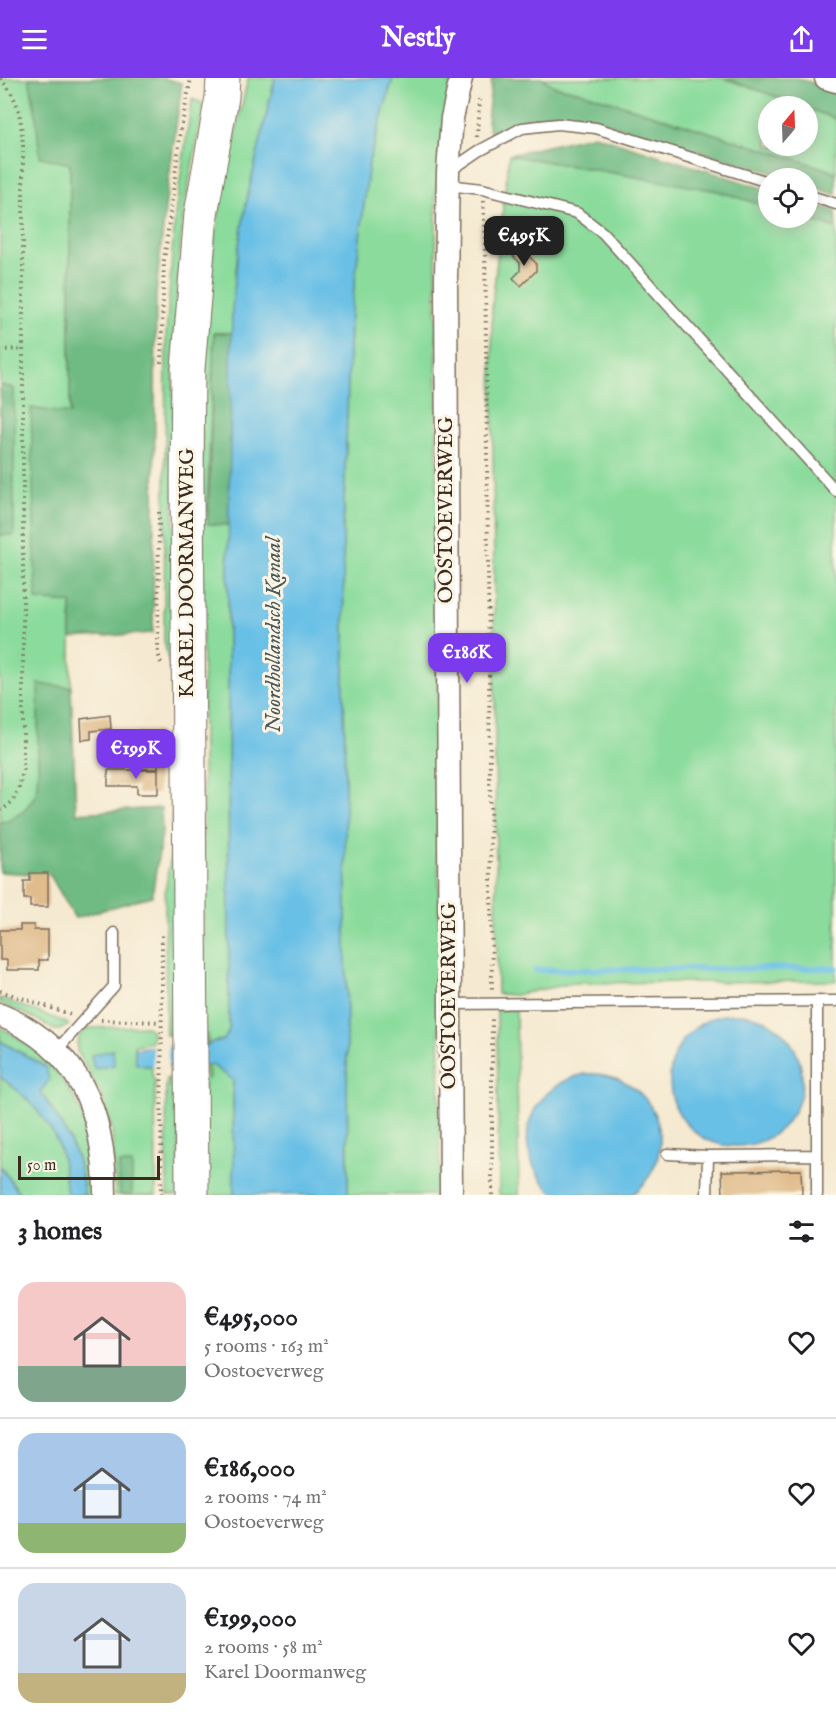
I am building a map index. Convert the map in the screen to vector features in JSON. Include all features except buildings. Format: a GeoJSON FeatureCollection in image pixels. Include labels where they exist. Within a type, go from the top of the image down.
{"type":"FeatureCollection","features":[{"type":"Feature","properties":{"kind":"main road","name":"KAREL DOORMANWEG"},"geometry":{"type":"LineString","coordinates":[[192,1195],[187,539],[188,369],[201,214],[225,84]]}},
{"type":"Feature","properties":{"kind":"street","name":"OOSTOEVERWEG"},"geometry":{"type":"LineString","coordinates":[[451,1195],[447,179],[452,118],[461,78]]}},
{"type":"Feature","properties":{"kind":"street"},"geometry":{"type":"LineString","coordinates":[[826,78],[836,81]]}},
{"type":"Feature","properties":{"kind":"street"},"geometry":{"type":"LineString","coordinates":[[0,1015],[26,1028],[56,1051],[78,1078],[95,1114],[103,1148],[105,1195]]}},
{"type":"Feature","properties":{"kind":"lane"},"geometry":{"type":"LineString","coordinates":[[447,179],[479,152],[522,128],[558,124],[596,128],[758,179]]}},
{"type":"Feature","properties":{"kind":"lane"},"geometry":{"type":"LineString","coordinates":[[447,179],[577,213],[603,233],[836,491]]}},
{"type":"Feature","properties":{"kind":"lane"},"geometry":{"type":"LineString","coordinates":[[818,198],[836,204]]}},
{"type":"Feature","properties":{"kind":"lane"},"geometry":{"type":"LineString","coordinates":[[56,1051],[114,986],[114,933]]}},
{"type":"Feature","properties":{"kind":"lane"},"geometry":{"type":"LineString","coordinates":[[449,1004],[836,1001]]}},
{"type":"Feature","properties":{"kind":"lane"},"geometry":{"type":"LineString","coordinates":[[817,1002],[817,1195]]}},
{"type":"Feature","properties":{"kind":"lane"},"geometry":{"type":"LineString","coordinates":[[667,1154],[817,1155]]}},
{"type":"Feature","properties":{"kind":"lane"},"geometry":{"type":"LineString","coordinates":[[707,1195],[708,1156]]}},
{"type":"Feature","properties":{"kind":"path"},"geometry":{"type":"LineString","coordinates":[[0,79],[13,97],[21,116],[23,146],[23,771],[18,792],[9,806],[0,810]]}},
{"type":"Feature","properties":{"kind":"path"},"geometry":{"type":"LineString","coordinates":[[479,98],[477,129],[479,152]]}},
{"type":"Feature","properties":{"kind":"path","name":"OOSTOEVERWEG"},"geometry":{"type":"LineString","coordinates":[[482,189],[486,252],[492,1195]]}},
{"type":"Feature","properties":{"kind":"path"},"geometry":{"type":"LineString","coordinates":[[0,350],[23,349]]}},
{"type":"Feature","properties":{"kind":"path"},"geometry":{"type":"LineString","coordinates":[[0,991],[86,1020],[161,1022],[161,1195]]}},
{"type":"Feature","properties":{"kind":"green space"},"geometry":{"type":"Polygon","coordinates":[[[0,78],[97,78],[70,163],[70,414],[66,413],[62,602],[71,602],[71,687],[60,687],[58,843],[0,842],[0,78]]]}},
{"type":"Feature","properties":{"kind":"green space"},"geometry":{"type":"Polygon","coordinates":[[[29,78],[163,78],[182,83],[156,295],[153,633],[71,638],[71,603],[36,600],[31,408],[70,414],[70,164],[40,157],[29,78]]]}},
{"type":"Feature","properties":{"kind":"green space"},"geometry":{"type":"Polygon","coordinates":[[[248,78],[275,78],[247,199],[238,251],[232,333],[214,333],[207,504],[208,524],[229,525],[229,1031],[224,1040],[212,1042],[208,1046],[208,1034],[206,1034],[207,1079],[209,1078],[208,1065],[212,1065],[233,1080],[234,1195],[204,1195],[202,395],[214,242],[222,194],[248,78]]]}},
{"type":"Feature","properties":{"kind":"green space"},"geometry":{"type":"Polygon","coordinates":[[[393,78],[451,78],[436,196],[440,1195],[348,1195],[343,534],[350,323],[369,161],[393,78]]]}},
{"type":"Feature","properties":{"kind":"green space"},"geometry":{"type":"Polygon","coordinates":[[[492,78],[542,78],[554,86],[581,92],[758,148],[758,156],[785,156],[836,172],[836,195],[818,188],[818,168],[758,168],[585,117],[551,115],[525,119],[491,136],[487,121],[492,78]]]}},
{"type":"Feature","properties":{"kind":"green space"},"geometry":{"type":"Polygon","coordinates":[[[542,78],[724,78],[774,96],[758,96],[758,148],[581,92],[554,86],[542,78]]]}},
{"type":"Feature","properties":{"kind":"green space"},"geometry":{"type":"Polygon","coordinates":[[[724,78],[797,78],[836,90],[836,119],[818,112],[818,96],[774,96],[724,78]]]}},
{"type":"Feature","properties":{"kind":"green space"},"geometry":{"type":"Polygon","coordinates":[[[192,99],[202,103],[203,109],[185,204],[173,351],[177,1044],[172,1044],[172,1034],[166,1035],[165,893],[172,845],[172,677],[164,640],[166,336],[175,215],[192,99]]]}},
{"type":"Feature","properties":{"kind":"green space"},"geometry":{"type":"Polygon","coordinates":[[[818,112],[836,119],[836,172],[785,156],[818,156],[818,112]]]}},
{"type":"Feature","properties":{"kind":"green space"},"geometry":{"type":"Polygon","coordinates":[[[594,135],[758,187],[758,204],[718,191],[509,155],[594,135]]]}},
{"type":"Feature","properties":{"kind":"green space"},"geometry":{"type":"Polygon","coordinates":[[[509,155],[719,191],[758,204],[758,228],[818,228],[818,223],[836,228],[836,981],[573,983],[515,995],[497,994],[492,305],[509,155]]]}},
{"type":"Feature","properties":{"kind":"green space"},"geometry":{"type":"Polygon","coordinates":[[[818,205],[836,211],[836,228],[818,223],[818,205]]]}},
{"type":"Feature","properties":{"kind":"green space"},"geometry":{"type":"Polygon","coordinates":[[[214,333],[232,333],[229,525],[208,524],[214,333]]]}},
{"type":"Feature","properties":{"kind":"green space"},"geometry":{"type":"Polygon","coordinates":[[[0,385],[14,388],[14,535],[0,535],[0,385]]]}},
{"type":"Feature","properties":{"kind":"green space"},"geometry":{"type":"Polygon","coordinates":[[[38,684],[71,687],[76,813],[161,808],[162,833],[152,896],[75,918],[50,875],[0,872],[0,822],[7,821],[24,811],[36,794],[38,684]]]}},
{"type":"Feature","properties":{"kind":"green space"},"geometry":{"type":"Polygon","coordinates":[[[0,998],[69,1025],[60,1030],[54,1030],[0,1003],[0,998]]]}},
{"type":"Feature","properties":{"kind":"green space"},"geometry":{"type":"Polygon","coordinates":[[[497,1010],[516,1010],[519,1195],[499,1195],[497,1010]]]}},
{"type":"Feature","properties":{"kind":"green space"},"geometry":{"type":"Polygon","coordinates":[[[146,1026],[152,1031],[152,1042],[135,1045],[136,1064],[152,1066],[152,1076],[155,1081],[156,1195],[115,1195],[112,1129],[102,1097],[77,1051],[77,1044],[81,1034],[89,1028],[146,1026]]]}},
{"type":"Feature","properties":{"kind":"green space"},"geometry":{"type":"Polygon","coordinates":[[[0,1027],[29,1045],[41,1056],[53,1068],[72,1095],[95,1148],[98,1195],[84,1195],[79,1166],[70,1140],[40,1092],[46,1067],[0,1041],[0,1027]]]}},
{"type":"Feature","properties":{"kind":"green space"},"geometry":{"type":"Polygon","coordinates":[[[0,1077],[30,1103],[54,1135],[62,1156],[67,1195],[21,1195],[0,1166],[0,1077]]]}},
{"type":"Feature","properties":{"kind":"green space"},"geometry":{"type":"Polygon","coordinates":[[[169,1078],[173,1080],[179,1138],[179,1195],[167,1195],[166,1087],[169,1078]]]}},
{"type":"Feature","properties":{"kind":"green space"},"geometry":{"type":"Polygon","coordinates":[[[119,1164],[132,1164],[132,1195],[120,1195],[119,1164]]]}},
{"type":"Feature","properties":{"kind":"water","name":"Noordhollandsch Kanaal"},"geometry":{"type":"Polygon","coordinates":[[[275,78],[393,78],[369,161],[350,323],[343,534],[348,1195],[234,1195],[233,1080],[212,1065],[145,1066],[136,1064],[135,1049],[208,1046],[212,1042],[224,1040],[229,1031],[228,568],[232,309],[238,251],[247,199],[275,78]]]}},
{"type":"Feature","properties":{"kind":"water"},"geometry":{"type":"Polygon","coordinates":[[[736,1014],[761,1019],[783,1033],[797,1055],[802,1080],[797,1105],[783,1127],[761,1141],[736,1146],[711,1141],[689,1127],[675,1105],[670,1080],[675,1055],[689,1033],[711,1019],[736,1014]]]}},
{"type":"Feature","properties":{"kind":"water"},"geometry":{"type":"Polygon","coordinates":[[[0,1041],[46,1067],[49,1080],[40,1092],[70,1140],[79,1166],[84,1195],[67,1195],[62,1156],[54,1135],[30,1103],[0,1077],[0,1041]]]}},
{"type":"Feature","properties":{"kind":"water"},"geometry":{"type":"Polygon","coordinates":[[[113,1050],[114,1065],[94,1069],[91,1055],[113,1050]]]}},
{"type":"Feature","properties":{"kind":"water"},"geometry":{"type":"Polygon","coordinates":[[[585,1074],[609,1076],[630,1085],[645,1099],[656,1117],[660,1137],[658,1158],[648,1178],[631,1195],[556,1194],[544,1183],[530,1158],[527,1142],[529,1126],[542,1099],[568,1079],[585,1074]]]}},
{"type":"Feature","properties":{"kind":"water"},"geometry":{"type":"Polygon","coordinates":[[[0,1166],[21,1195],[0,1195],[0,1166]]]}},
{"type":"Feature","properties":{"kind":"pier"},"geometry":{"type":"Polygon","coordinates":[[[153,1044],[168,1044],[168,1068],[153,1069],[153,1044]]]}},
{"type":"Feature","properties":{"kind":"waterway"},"geometry":{"type":"LineString","coordinates":[[536,970],[836,968]]}}]}
